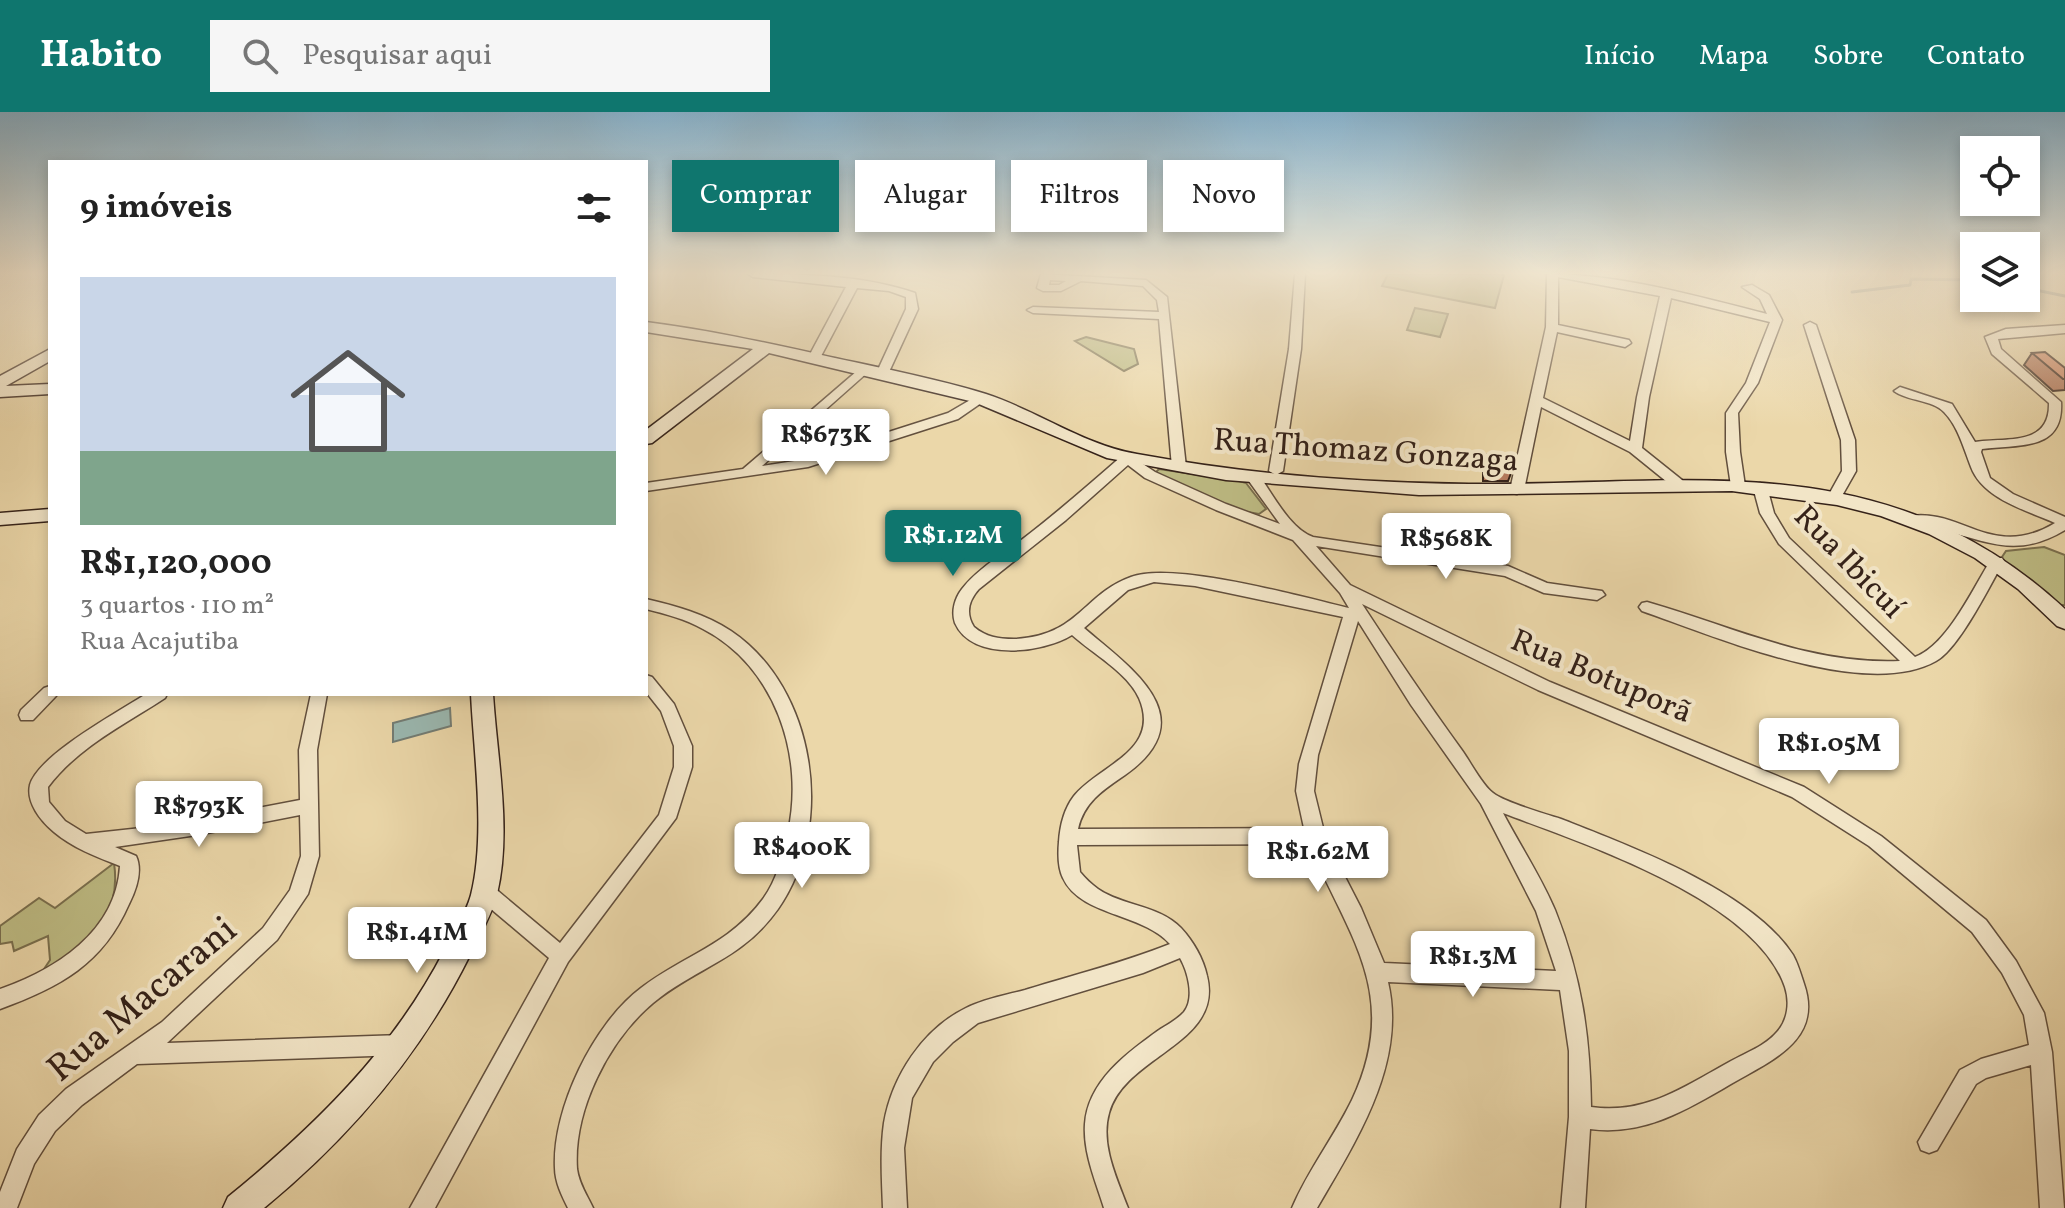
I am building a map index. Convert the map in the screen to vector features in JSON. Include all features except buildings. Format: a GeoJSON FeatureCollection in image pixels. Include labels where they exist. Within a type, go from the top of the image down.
{"type":"FeatureCollection","features":[{"type":"Feature","properties":{"kind":"main road","name":"Rua Thomaz Gonzaga"},"geometry":{"type":"LineString","coordinates":[[648,327],[814,358],[981,399],[1084,444],[1128,458],[1179,467],[1253,477],[1408,488],[1517,490],[1677,483],[1760,487],[1834,498],[1910,520],[1997,561],[2029,585],[2065,621]]}},
{"type":"Feature","properties":{"kind":"main road"},"geometry":{"type":"LineString","coordinates":[[0,373],[48,347]]}},
{"type":"Feature","properties":{"kind":"main road"},"geometry":{"type":"LineString","coordinates":[[648,437],[765,348]]}},
{"type":"Feature","properties":{"kind":"main road"},"geometry":{"type":"LineString","coordinates":[[0,383],[48,355]]}},
{"type":"Feature","properties":{"kind":"main road"},"geometry":{"type":"LineString","coordinates":[[20,373],[15,383],[17,386],[45,389]]}},
{"type":"Feature","properties":{"kind":"main road"},"geometry":{"type":"LineString","coordinates":[[0,392],[45,389]]}},
{"type":"Feature","properties":{"kind":"main road"},"geometry":{"type":"LineString","coordinates":[[0,519],[48,515]]}},
{"type":"Feature","properties":{"kind":"main road"},"geometry":{"type":"LineString","coordinates":[[239,1208],[336,1125],[402,1045],[442,984],[485,892],[489,814],[482,696]]}},
{"type":"Feature","properties":{"kind":"street"},"geometry":{"type":"LineString","coordinates":[[814,358],[832,325]]}},
{"type":"Feature","properties":{"kind":"street"},"geometry":{"type":"LineString","coordinates":[[744,474],[873,372],[905,325]]}},
{"type":"Feature","properties":{"kind":"street"},"geometry":{"type":"LineString","coordinates":[[1166,325],[1179,467]]}},
{"type":"Feature","properties":{"kind":"street"},"geometry":{"type":"LineString","coordinates":[[1276,471],[1297,325]]}},
{"type":"Feature","properties":{"kind":"street"},"geometry":{"type":"LineString","coordinates":[[1635,449],[1659,325]]}},
{"type":"Feature","properties":{"kind":"street"},"geometry":{"type":"LineString","coordinates":[[1738,486],[1732,413],[1752,383],[1774,325]]}},
{"type":"Feature","properties":{"kind":"street"},"geometry":{"type":"LineString","coordinates":[[1810,325],[1837,398],[1848,440],[1849,471],[1834,498]]}},
{"type":"Feature","properties":{"kind":"street"},"geometry":{"type":"LineString","coordinates":[[1517,490],[1552,327],[1625,343]]}},
{"type":"Feature","properties":{"kind":"street"},"geometry":{"type":"LineString","coordinates":[[1974,452],[1977,446],[1997,442],[2042,439],[2053,433],[2058,421],[2059,411],[2050,396],[1996,351],[1990,340],[1996,335],[2065,329]]}},
{"type":"Feature","properties":{"kind":"street"},"geometry":{"type":"LineString","coordinates":[[1900,391],[1948,407],[1974,452],[1981,474],[1995,489],[2065,523]]}},
{"type":"Feature","properties":{"kind":"street"},"geometry":{"type":"LineString","coordinates":[[648,487],[744,474],[827,457],[953,416],[981,399]]}},
{"type":"Feature","properties":{"kind":"street"},"geometry":{"type":"LineString","coordinates":[[1536,399],[1635,449],[1677,483]]}},
{"type":"Feature","properties":{"kind":"street"},"geometry":{"type":"LineString","coordinates":[[1355,614],[1171,577],[1149,577],[1132,580],[1116,588],[1075,629],[1044,640],[1010,644],[984,641],[972,634],[962,622],[960,602],[974,585],[1061,517],[1128,458],[1150,475],[1299,537],[1508,571],[1544,588],[1597,595]]}},
{"type":"Feature","properties":{"kind":"street"},"geometry":{"type":"LineString","coordinates":[[1253,477],[1299,537],[1345,589],[1355,614],[1487,799],[1545,910],[1569,981],[1580,1051],[1580,1117],[1573,1208]]}},
{"type":"Feature","properties":{"kind":"street","name":"Rua Ibicuí"},"geometry":{"type":"LineString","coordinates":[[1760,487],[1767,513],[1784,541],[1913,664]]}},
{"type":"Feature","properties":{"kind":"street"},"geometry":{"type":"LineString","coordinates":[[1910,520],[1946,524],[2008,542],[2038,539],[2065,523]]}},
{"type":"Feature","properties":{"kind":"street"},"geometry":{"type":"LineString","coordinates":[[1647,607],[1756,644],[1864,668],[1893,668],[1933,656],[1997,561]]}},
{"type":"Feature","properties":{"kind":"street","name":"Rua Botuporã"},"geometry":{"type":"LineString","coordinates":[[1345,589],[1544,686],[1798,792],[1845,821],[1933,886],[1979,926],[2009,967],[2034,1013],[2041,1052],[2052,1208]]}},
{"type":"Feature","properties":{"kind":"street"},"geometry":{"type":"LineString","coordinates":[[581,1208],[571,1190],[566,1167],[570,1132],[584,1089],[611,1033],[648,994],[715,957],[759,918],[775,897],[784,878],[799,824],[803,773],[799,750],[782,706],[761,669],[743,649],[706,621],[677,610],[648,604]]}},
{"type":"Feature","properties":{"kind":"street"},"geometry":{"type":"LineString","coordinates":[[1304,1208],[1351,1128],[1372,1083],[1380,1046],[1382,1009],[1379,972],[1366,937],[1313,836],[1305,786],[1308,760],[1355,614]]}},
{"type":"Feature","properties":{"kind":"street"},"geometry":{"type":"LineString","coordinates":[[1075,629],[1142,689],[1149,703],[1152,732],[1144,748],[1134,758],[1089,790],[1076,807],[1069,837],[1068,865],[1071,876],[1079,887],[1124,911],[1164,925],[1183,948],[1202,988],[1199,1007],[1191,1019],[1110,1085],[1099,1106],[1095,1124],[1101,1162],[1116,1208]]}},
{"type":"Feature","properties":{"kind":"street"},"geometry":{"type":"LineString","coordinates":[[422,1208],[561,956],[667,818],[678,792],[683,746],[668,708],[648,683]]}},
{"type":"Feature","properties":{"kind":"street"},"geometry":{"type":"LineString","coordinates":[[27,715],[48,694]]}},
{"type":"Feature","properties":{"kind":"street"},"geometry":{"type":"LineString","coordinates":[[0,999],[66,969],[99,942],[117,913],[130,873],[129,862],[83,842],[59,826],[40,804],[39,785],[70,751],[156,696]]}},
{"type":"Feature","properties":{"kind":"street","name":"Rua Macarani"},"geometry":{"type":"LineString","coordinates":[[5,1208],[25,1157],[47,1123],[74,1097],[169,1029],[270,934],[298,894],[310,856],[308,750],[319,696]]}},
{"type":"Feature","properties":{"kind":"street"},"geometry":{"type":"LineString","coordinates":[[1487,799],[1666,872],[1708,893],[1765,937],[1790,969],[1797,987],[1796,1018],[1780,1045],[1643,1118],[1605,1121],[1580,1117]]}},
{"type":"Feature","properties":{"kind":"street"},"geometry":{"type":"LineString","coordinates":[[83,842],[175,833],[309,806]]}},
{"type":"Feature","properties":{"kind":"street"},"geometry":{"type":"LineString","coordinates":[[1069,837],[1313,836]]}},
{"type":"Feature","properties":{"kind":"street"},"geometry":{"type":"LineString","coordinates":[[485,892],[561,956]]}},
{"type":"Feature","properties":{"kind":"street"},"geometry":{"type":"LineString","coordinates":[[895,1208],[892,1131],[898,1103],[909,1077],[950,1030],[972,1015],[1143,964],[1183,948]]}},
{"type":"Feature","properties":{"kind":"street"},"geometry":{"type":"LineString","coordinates":[[1379,972],[1569,981]]}},
{"type":"Feature","properties":{"kind":"street"},"geometry":{"type":"LineString","coordinates":[[136,1054],[402,1045]]}},
{"type":"Feature","properties":{"kind":"street"},"geometry":{"type":"LineString","coordinates":[[1929,1142],[1968,1077],[1981,1069],[2041,1052]]}},
{"type":"Feature","properties":{"kind":"shaded area"},"geometry":{"type":"Polygon","coordinates":[[[1409,325],[1444,325],[1440,337],[1407,330],[1409,325]]]}},
{"type":"Feature","properties":{"kind":"shaded area"},"geometry":{"type":"Polygon","coordinates":[[[1086,337],[1134,349],[1138,364],[1124,371],[1075,341],[1086,337]]]}},
{"type":"Feature","properties":{"kind":"shaded area"},"geometry":{"type":"Polygon","coordinates":[[[1159,469],[1246,483],[1266,509],[1259,514],[1242,511],[1155,473],[1159,469]]]}},
{"type":"Feature","properties":{"kind":"shaded area"},"geometry":{"type":"Polygon","coordinates":[[[2044,547],[2065,555],[2065,605],[2060,605],[2000,560],[2006,551],[2044,547]]]}},
{"type":"Feature","properties":{"kind":"shaded area"},"geometry":{"type":"Polygon","coordinates":[[[114,863],[115,882],[108,913],[91,938],[53,973],[44,969],[50,960],[48,936],[14,951],[12,942],[0,944],[0,926],[39,898],[55,908],[114,863]]]}},
{"type":"Feature","properties":{"kind":"water"},"geometry":{"type":"Polygon","coordinates":[[[450,708],[451,726],[393,742],[393,723],[450,708]]]}}]}
